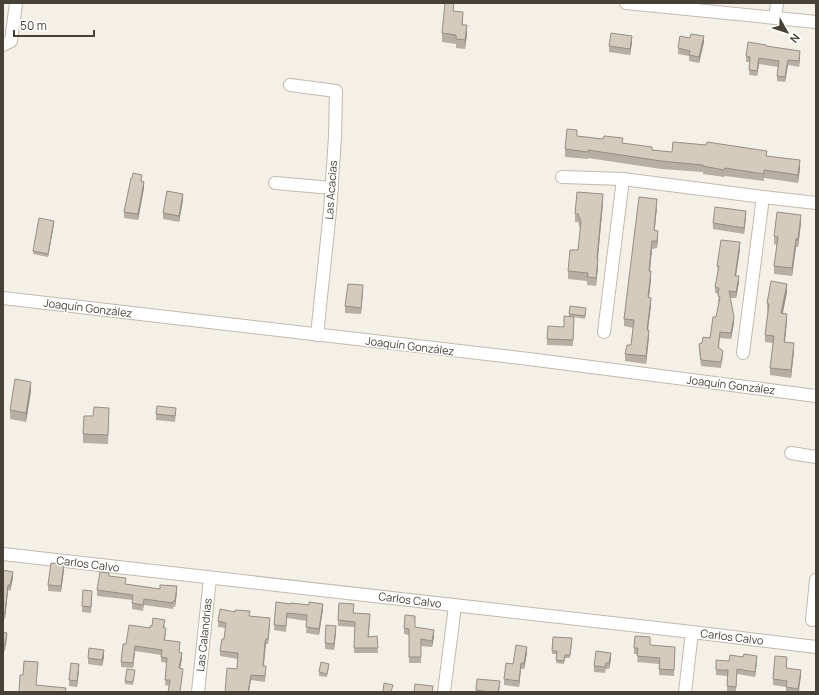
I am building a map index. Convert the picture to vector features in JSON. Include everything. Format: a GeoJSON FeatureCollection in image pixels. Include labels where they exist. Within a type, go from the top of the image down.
{"type":"FeatureCollection","features":[{"type":"Feature","properties":{"kind":"street"},"geometry":{"type":"LineString","coordinates":[[7,43],[16,3]]}},
{"type":"Feature","properties":{"kind":"street"},"geometry":{"type":"LineString","coordinates":[[626,3],[816,22]]}},
{"type":"Feature","properties":{"kind":"street"},"geometry":{"type":"LineString","coordinates":[[775,18],[777,3]]}},
{"type":"Feature","properties":{"kind":"street","name":"Las Acacias"},"geometry":{"type":"LineString","coordinates":[[290,85],[336,91],[332,188],[317,335]]}},
{"type":"Feature","properties":{"kind":"street"},"geometry":{"type":"LineString","coordinates":[[562,176],[622,179],[762,197],[816,202]]}},
{"type":"Feature","properties":{"kind":"street"},"geometry":{"type":"LineString","coordinates":[[604,332],[622,179]]}},
{"type":"Feature","properties":{"kind":"street"},"geometry":{"type":"LineString","coordinates":[[275,183],[332,188]]}},
{"type":"Feature","properties":{"kind":"street"},"geometry":{"type":"LineString","coordinates":[[743,353],[762,197]]}},
{"type":"Feature","properties":{"kind":"street","name":"Joaquín González"},"geometry":{"type":"LineString","coordinates":[[3,298],[529,359],[816,396]]}},
{"type":"Feature","properties":{"kind":"street"},"geometry":{"type":"LineString","coordinates":[[791,453],[816,457]]}},
{"type":"Feature","properties":{"kind":"street","name":"Carlos Calvo"},"geometry":{"type":"LineString","coordinates":[[3,554],[816,647]]}},
{"type":"Feature","properties":{"kind":"street","name":"Las Calandrias"},"geometry":{"type":"LineString","coordinates":[[198,692],[210,578]]}},
{"type":"Feature","properties":{"kind":"street"},"geometry":{"type":"LineString","coordinates":[[812,620],[816,580]]}},
{"type":"Feature","properties":{"kind":"street"},"geometry":{"type":"LineString","coordinates":[[444,692],[455,606]]}},
{"type":"Feature","properties":{"kind":"street"},"geometry":{"type":"LineString","coordinates":[[685,692],[692,632]]}},
{"type":"Feature","properties":{"kind":"building"},"geometry":{"type":"Polygon","coordinates":[[[445,3],[454,3],[453,11],[463,12],[462,25],[467,25],[465,40],[456,39],[456,35],[442,33],[445,3]]]}},
{"type":"Feature","properties":{"kind":"building"},"geometry":{"type":"Polygon","coordinates":[[[611,33],[632,36],[630,49],[609,46],[611,33]]]}},
{"type":"Feature","properties":{"kind":"building"},"geometry":{"type":"Polygon","coordinates":[[[691,34],[704,36],[699,57],[689,55],[690,51],[678,48],[680,36],[690,38],[691,34]]]}},
{"type":"Feature","properties":{"kind":"building"},"geometry":{"type":"Polygon","coordinates":[[[748,42],[800,51],[799,61],[788,60],[785,77],[777,76],[779,61],[759,58],[757,71],[749,70],[750,57],[746,56],[748,42]]]}},
{"type":"Feature","properties":{"kind":"building"},"geometry":{"type":"Polygon","coordinates":[[[567,129],[577,130],[577,136],[603,139],[604,136],[623,138],[622,143],[652,147],[652,150],[672,152],[673,142],[706,145],[707,142],[767,151],[766,156],[800,160],[798,175],[764,170],[764,174],[725,168],[724,170],[703,165],[661,161],[588,150],[588,152],[565,149],[567,129]]]}},
{"type":"Feature","properties":{"kind":"building"},"geometry":{"type":"Polygon","coordinates":[[[133,173],[142,175],[141,181],[144,182],[138,214],[124,212],[133,173]]]}},
{"type":"Feature","properties":{"kind":"building"},"geometry":{"type":"Polygon","coordinates":[[[167,191],[183,194],[179,216],[163,213],[167,191]]]}},
{"type":"Feature","properties":{"kind":"building"},"geometry":{"type":"Polygon","coordinates":[[[577,192],[603,194],[596,278],[587,277],[588,273],[568,271],[570,250],[578,250],[581,222],[578,214],[575,214],[577,192]]]}},
{"type":"Feature","properties":{"kind":"building"},"geometry":{"type":"Polygon","coordinates":[[[639,197],[657,199],[654,230],[658,231],[657,241],[652,241],[649,271],[651,271],[648,297],[651,298],[647,330],[649,330],[646,356],[625,354],[627,345],[631,345],[634,320],[624,319],[639,197]]]}},
{"type":"Feature","properties":{"kind":"building"},"geometry":{"type":"Polygon","coordinates":[[[715,207],[746,211],[744,228],[713,223],[715,207]]]}},
{"type":"Feature","properties":{"kind":"building"},"geometry":{"type":"Polygon","coordinates":[[[777,212],[801,215],[792,268],[774,266],[778,237],[774,236],[777,212]]]}},
{"type":"Feature","properties":{"kind":"building"},"geometry":{"type":"Polygon","coordinates":[[[39,218],[54,221],[48,254],[33,251],[39,218]]]}},
{"type":"Feature","properties":{"kind":"building"},"geometry":{"type":"Polygon","coordinates":[[[721,240],[740,242],[735,276],[739,276],[736,292],[729,291],[734,317],[731,333],[720,332],[718,347],[723,351],[721,362],[701,360],[699,344],[702,343],[703,337],[710,338],[713,317],[716,317],[720,297],[718,296],[719,288],[715,287],[719,266],[717,266],[721,240]]]}},
{"type":"Feature","properties":{"kind":"building"},"geometry":{"type":"Polygon","coordinates":[[[771,281],[787,284],[781,313],[787,314],[784,342],[794,343],[791,370],[770,368],[774,336],[765,335],[769,304],[767,303],[771,281]]]}},
{"type":"Feature","properties":{"kind":"building"},"geometry":{"type":"Polygon","coordinates":[[[348,284],[363,285],[361,308],[345,306],[348,284]]]}},
{"type":"Feature","properties":{"kind":"building"},"geometry":{"type":"Polygon","coordinates":[[[570,306],[586,308],[585,316],[569,314],[570,306]]]}},
{"type":"Feature","properties":{"kind":"building"},"geometry":{"type":"Polygon","coordinates":[[[564,316],[574,317],[573,340],[547,339],[548,326],[564,327],[564,316]]]}},
{"type":"Feature","properties":{"kind":"building"},"geometry":{"type":"Polygon","coordinates":[[[15,379],[31,382],[26,413],[10,410],[15,379]]]}},
{"type":"Feature","properties":{"kind":"building"},"geometry":{"type":"Polygon","coordinates":[[[157,406],[176,408],[175,416],[156,414],[157,406]]]}},
{"type":"Feature","properties":{"kind":"building"},"geometry":{"type":"Polygon","coordinates":[[[94,407],[109,408],[108,435],[83,434],[84,416],[93,416],[94,407]]]}},
{"type":"Feature","properties":{"kind":"building"},"geometry":{"type":"Polygon","coordinates":[[[51,563],[64,564],[61,586],[48,585],[51,563]]]}},
{"type":"Feature","properties":{"kind":"building"},"geometry":{"type":"Polygon","coordinates":[[[3,570],[13,572],[10,585],[8,585],[5,613],[3,613],[3,570]]]}},
{"type":"Feature","properties":{"kind":"building"},"geometry":{"type":"Polygon","coordinates":[[[100,572],[109,573],[109,576],[126,578],[125,584],[160,589],[160,585],[177,586],[175,601],[173,601],[173,603],[144,599],[143,605],[132,603],[133,595],[97,590],[100,572]]]}},
{"type":"Feature","properties":{"kind":"building"},"geometry":{"type":"Polygon","coordinates":[[[83,590],[92,591],[91,607],[82,606],[83,590]]]}},
{"type":"Feature","properties":{"kind":"building"},"geometry":{"type":"Polygon","coordinates":[[[276,602],[309,605],[309,602],[323,604],[319,629],[306,627],[307,615],[287,613],[286,626],[274,625],[276,602]]]}},
{"type":"Feature","properties":{"kind":"building"},"geometry":{"type":"Polygon","coordinates":[[[339,603],[354,604],[353,613],[370,614],[368,637],[377,636],[378,648],[354,648],[355,622],[338,620],[339,603]]]}},
{"type":"Feature","properties":{"kind":"building"},"geometry":{"type":"Polygon","coordinates":[[[220,609],[235,612],[235,610],[250,611],[249,616],[270,618],[268,639],[266,639],[265,643],[263,666],[266,666],[265,676],[251,675],[248,692],[225,692],[227,668],[237,669],[238,653],[220,651],[222,639],[224,639],[226,623],[218,621],[220,609]]]}},
{"type":"Feature","properties":{"kind":"building"},"geometry":{"type":"Polygon","coordinates":[[[405,615],[415,616],[415,627],[434,630],[432,641],[421,639],[421,657],[409,657],[409,629],[404,628],[405,615]]]}},
{"type":"Feature","properties":{"kind":"building"},"geometry":{"type":"Polygon","coordinates":[[[153,618],[165,620],[163,628],[166,628],[164,640],[180,642],[179,652],[182,653],[179,668],[183,669],[180,692],[168,692],[170,680],[165,680],[167,658],[161,657],[162,650],[135,646],[133,663],[121,662],[123,644],[126,644],[129,625],[150,628],[150,626],[152,626],[153,618]]]}},
{"type":"Feature","properties":{"kind":"building"},"geometry":{"type":"Polygon","coordinates":[[[326,625],[336,626],[334,644],[325,643],[326,625]]]}},
{"type":"Feature","properties":{"kind":"building"},"geometry":{"type":"Polygon","coordinates":[[[3,632],[7,633],[5,645],[3,644],[3,632]]]}},
{"type":"Feature","properties":{"kind":"building"},"geometry":{"type":"Polygon","coordinates":[[[635,636],[650,637],[650,645],[675,647],[674,670],[659,669],[660,658],[637,656],[638,648],[634,648],[635,636]]]}},
{"type":"Feature","properties":{"kind":"building"},"geometry":{"type":"Polygon","coordinates":[[[553,637],[572,638],[570,655],[565,655],[564,661],[556,660],[557,651],[552,651],[553,637]]]}},
{"type":"Feature","properties":{"kind":"building"},"geometry":{"type":"Polygon","coordinates":[[[516,645],[527,647],[524,663],[521,663],[519,681],[504,679],[506,663],[513,664],[516,645]]]}},
{"type":"Feature","properties":{"kind":"building"},"geometry":{"type":"Polygon","coordinates":[[[89,648],[104,650],[102,660],[88,658],[89,648]]]}},
{"type":"Feature","properties":{"kind":"building"},"geometry":{"type":"Polygon","coordinates":[[[596,651],[611,653],[609,663],[606,663],[605,667],[594,666],[596,651]]]}},
{"type":"Feature","properties":{"kind":"building"},"geometry":{"type":"Polygon","coordinates":[[[744,654],[757,656],[755,672],[737,669],[736,687],[727,686],[728,670],[716,670],[716,660],[729,661],[730,655],[743,657],[744,654]]]}},
{"type":"Feature","properties":{"kind":"building"},"geometry":{"type":"Polygon","coordinates":[[[775,656],[787,657],[786,668],[801,670],[798,689],[786,687],[787,681],[773,679],[775,656]]]}},
{"type":"Feature","properties":{"kind":"building"},"geometry":{"type":"Polygon","coordinates":[[[24,661],[38,662],[36,685],[66,688],[65,692],[19,692],[20,675],[23,675],[24,661]]]}},
{"type":"Feature","properties":{"kind":"building"},"geometry":{"type":"Polygon","coordinates":[[[321,662],[329,664],[327,674],[319,672],[321,662]]]}},
{"type":"Feature","properties":{"kind":"building"},"geometry":{"type":"Polygon","coordinates":[[[71,663],[79,664],[77,681],[69,680],[71,663]]]}},
{"type":"Feature","properties":{"kind":"building"},"geometry":{"type":"Polygon","coordinates":[[[127,669],[135,670],[133,682],[125,681],[127,669]]]}},
{"type":"Feature","properties":{"kind":"building"},"geometry":{"type":"Polygon","coordinates":[[[477,679],[500,681],[498,692],[476,690],[477,679]]]}},
{"type":"Feature","properties":{"kind":"building"},"geometry":{"type":"Polygon","coordinates":[[[384,683],[393,685],[391,692],[383,692],[384,683]]]}},
{"type":"Feature","properties":{"kind":"building"},"geometry":{"type":"Polygon","coordinates":[[[415,684],[433,686],[432,692],[414,692],[415,684]]]}}]}
